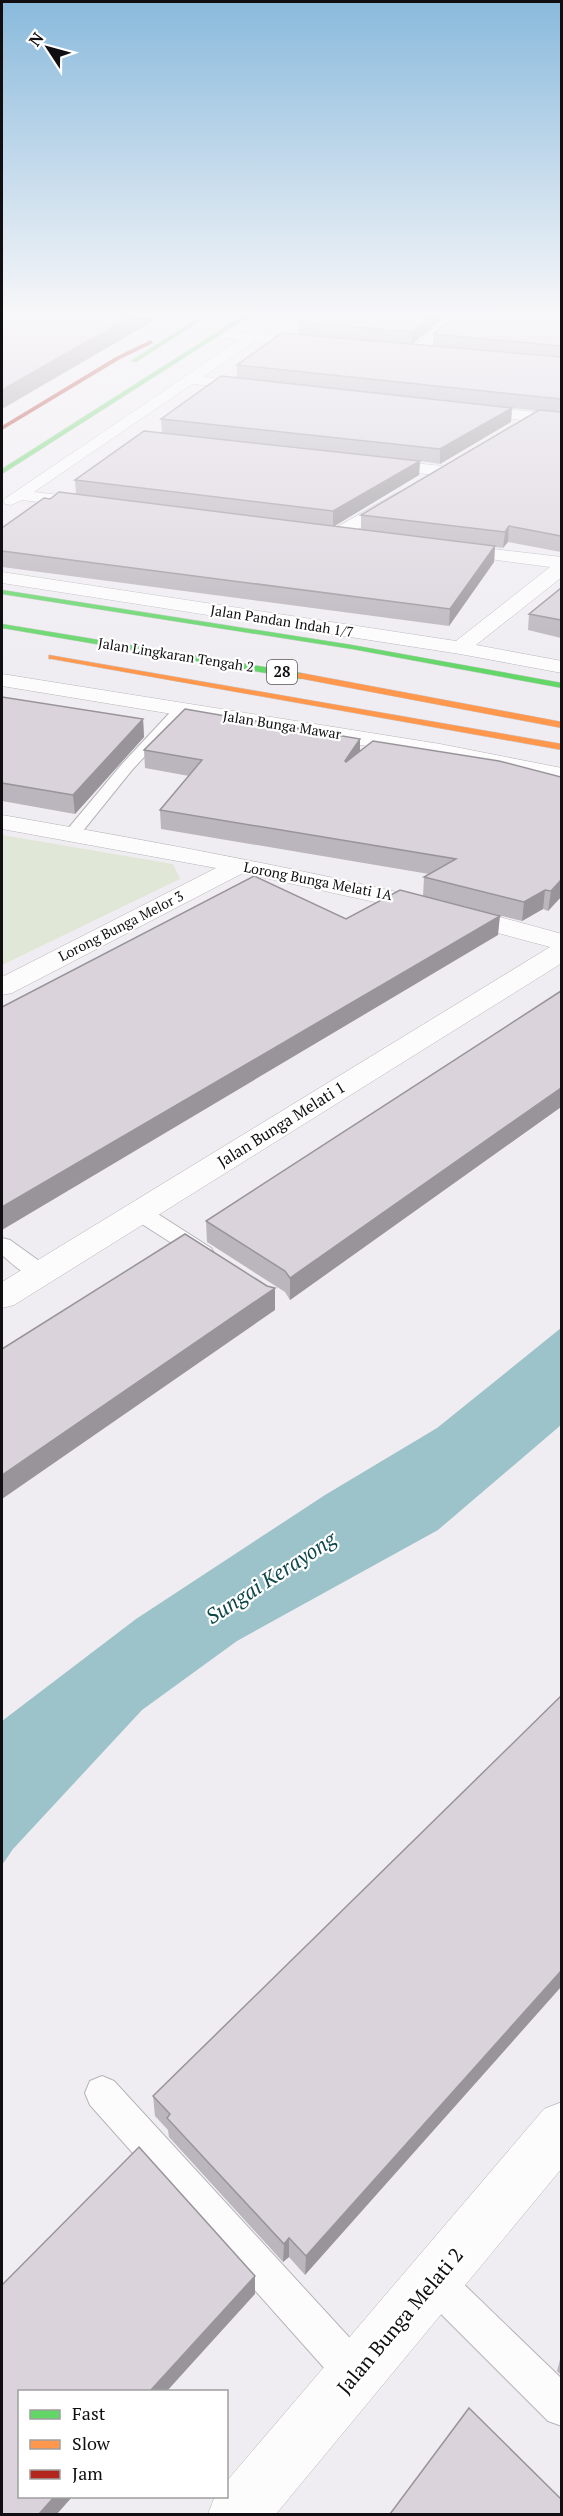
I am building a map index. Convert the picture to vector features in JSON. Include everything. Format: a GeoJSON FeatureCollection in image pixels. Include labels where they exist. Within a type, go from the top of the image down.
{"type":"FeatureCollection","features":[{"type":"Feature","properties":{"kind":"highway"},"geometry":{"type":"LineString","coordinates":[[2,472],[61,434]]}},
{"type":"Feature","properties":{"kind":"highway"},"geometry":{"type":"LineString","coordinates":[[2,592],[227,626],[479,669],[561,686]]}},
{"type":"Feature","properties":{"kind":"highway","name":"Jalan Lingkaran Tengah 2"},"geometry":{"type":"LineString","coordinates":[[2,626],[310,677],[561,725]]}},
{"type":"Feature","properties":{"kind":"highway"},"geometry":{"type":"LineString","coordinates":[[35,654],[561,747]]}},
{"type":"Feature","properties":{"kind":"street"},"geometry":{"type":"LineString","coordinates":[[2,506],[109,434]]}},
{"type":"Feature","properties":{"kind":"street"},"geometry":{"type":"LineString","coordinates":[[115,434],[132,436]]}},
{"type":"Feature","properties":{"kind":"street"},"geometry":{"type":"LineString","coordinates":[[360,537],[330,534],[448,468],[362,462]]}},
{"type":"Feature","properties":{"kind":"street"},"geometry":{"type":"LineString","coordinates":[[19,495],[111,506]]}},
{"type":"Feature","properties":{"kind":"street"},"geometry":{"type":"LineString","coordinates":[[431,546],[561,563]]}},
{"type":"Feature","properties":{"kind":"street"},"geometry":{"type":"LineString","coordinates":[[460,648],[561,567]]}},
{"type":"Feature","properties":{"kind":"street","name":"Jalan Pandan Indah 1/7"},"geometry":{"type":"LineString","coordinates":[[2,578],[460,648],[561,667]]}},
{"type":"Feature","properties":{"kind":"street","name":"Jalan Bunga Mawar"},"geometry":{"type":"LineString","coordinates":[[2,680],[440,751],[561,775]]}},
{"type":"Feature","properties":{"kind":"street","name":"Lorong Bunga Melati 1A"},"geometry":{"type":"LineString","coordinates":[[2,822],[330,882],[414,901],[561,942]]}},
{"type":"Feature","properties":{"kind":"street","name":"Lorong Bunga Melor 3"},"geometry":{"type":"LineString","coordinates":[[2,987],[240,865]]}},
{"type":"Feature","properties":{"kind":"street","name":"Jalan Bunga Melati 1"},"geometry":{"type":"LineString","coordinates":[[2,1297],[561,951]]}},
{"type":"Feature","properties":{"kind":"street","name":"Jalan Bunga Melati 2"},"geometry":{"type":"LineString","coordinates":[[238,2514],[561,2127]]}},
{"type":"Feature","properties":{"kind":"lane"},"geometry":{"type":"LineString","coordinates":[[72,834],[127,767],[182,708]]}},
{"type":"Feature","properties":{"kind":"lane"},"geometry":{"type":"LineString","coordinates":[[139,1212],[217,1262]]}},
{"type":"Feature","properties":{"kind":"lane"},"geometry":{"type":"LineString","coordinates":[[2,1245],[41,1273]]}},
{"type":"Feature","properties":{"kind":"lane"},"geometry":{"type":"LineString","coordinates":[[102,2092],[356,2374]]}},
{"type":"Feature","properties":{"kind":"lane"},"geometry":{"type":"LineString","coordinates":[[434,2281],[561,2407]]}},
{"type":"Feature","properties":{"kind":"green space"},"geometry":{"type":"Polygon","coordinates":[[[2,835],[173,864],[180,879],[2,965],[2,835]]]}},
{"type":"Feature","properties":{"kind":"water","name":"Sungai Kerayong"},"geometry":{"type":"Polygon","coordinates":[[[561,1328],[561,1425],[438,1530],[237,1641],[142,1710],[13,1849],[2,1865],[2,1721],[136,1619],[325,1495],[437,1428],[561,1328]]]}},
{"type":"Feature","properties":{"kind":"building"},"geometry":{"type":"Polygon","coordinates":[[[139,434],[175,434],[420,461],[333,511],[75,480],[139,434]]]}},
{"type":"Feature","properties":{"kind":"building"},"geometry":{"type":"Polygon","coordinates":[[[304,434],[466,434],[440,449],[304,434]]]}},
{"type":"Feature","properties":{"kind":"building"},"geometry":{"type":"Polygon","coordinates":[[[498,434],[561,434],[561,536],[509,526],[505,532],[361,515],[498,434]]]}},
{"type":"Feature","properties":{"kind":"building"},"geometry":{"type":"Polygon","coordinates":[[[59,492],[495,546],[450,609],[2,551],[2,528],[44,498],[50,499],[59,492]]]}},
{"type":"Feature","properties":{"kind":"building"},"geometry":{"type":"Polygon","coordinates":[[[561,588],[561,620],[529,614],[561,588]]]}},
{"type":"Feature","properties":{"kind":"building"},"geometry":{"type":"Polygon","coordinates":[[[2,697],[143,719],[73,795],[2,783],[2,697]]]}},
{"type":"Feature","properties":{"kind":"building"},"geometry":{"type":"Polygon","coordinates":[[[185,709],[360,739],[346,762],[373,741],[499,761],[561,777],[561,880],[551,891],[545,890],[524,902],[424,877],[456,859],[160,810],[202,760],[144,750],[185,709]]]}},
{"type":"Feature","properties":{"kind":"building"},"geometry":{"type":"Polygon","coordinates":[[[254,876],[346,919],[400,890],[500,916],[2,1207],[2,1007],[254,876]]]}},
{"type":"Feature","properties":{"kind":"building"},"geometry":{"type":"Polygon","coordinates":[[[561,991],[561,1088],[290,1278],[285,1271],[206,1221],[561,991]]]}},
{"type":"Feature","properties":{"kind":"building"},"geometry":{"type":"Polygon","coordinates":[[[185,1234],[267,1286],[275,1288],[2,1475],[2,1349],[185,1234]]]}},
{"type":"Feature","properties":{"kind":"building"},"geometry":{"type":"Polygon","coordinates":[[[561,1696],[561,1971],[306,2256],[289,2238],[284,2244],[167,2118],[170,2114],[153,2096],[561,1696]]]}},
{"type":"Feature","properties":{"kind":"building"},"geometry":{"type":"Polygon","coordinates":[[[139,2147],[255,2276],[151,2390],[18,2390],[18,2498],[53,2498],[39,2514],[2,2514],[2,2285],[139,2147]]]}},
{"type":"Feature","properties":{"kind":"building"},"geometry":{"type":"Polygon","coordinates":[[[469,2408],[561,2499],[561,2514],[390,2514],[469,2408]]]}},
{"type":"Feature","properties":{"kind":"traffic: fast"},"geometry":{"type":"LineString","coordinates":[[2,472],[61,434]]}},
{"type":"Feature","properties":{"kind":"traffic: fast"},"geometry":{"type":"LineString","coordinates":[[2,592],[352,647],[562,686]]}},
{"type":"Feature","properties":{"kind":"traffic: fast"},"geometry":{"type":"LineString","coordinates":[[2,626],[301,676]]}},
{"type":"Feature","properties":{"kind":"traffic: slow"},"geometry":{"type":"LineString","coordinates":[[52,657],[562,747]]}},
{"type":"Feature","properties":{"kind":"traffic: slow"},"geometry":{"type":"LineString","coordinates":[[301,676],[562,725]]}}]}
